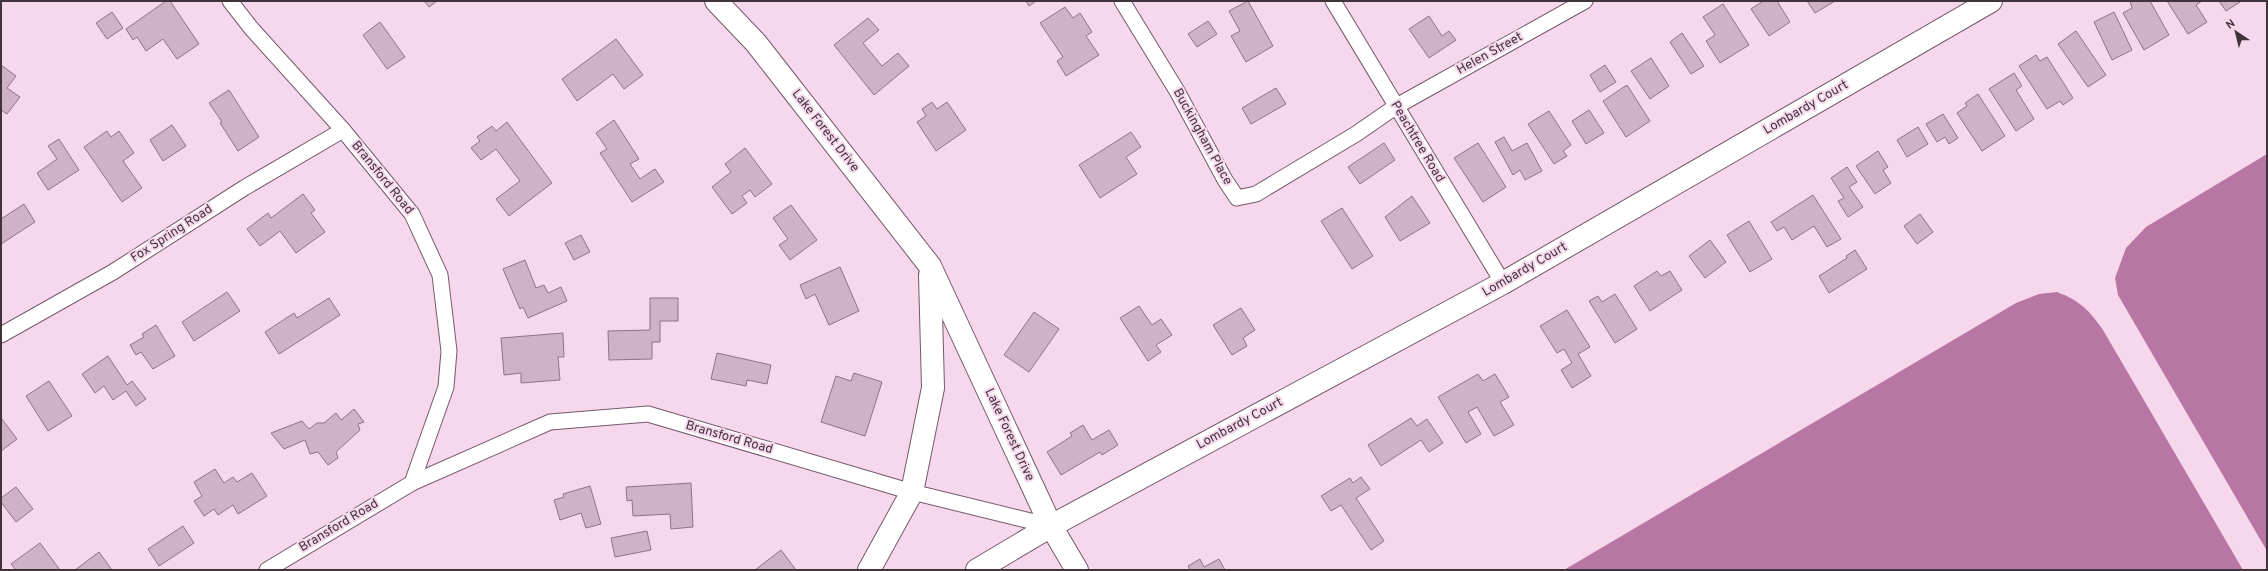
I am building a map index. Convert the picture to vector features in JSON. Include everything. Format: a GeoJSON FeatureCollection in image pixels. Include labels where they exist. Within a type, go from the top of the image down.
{"type":"FeatureCollection","features":[{"type":"Feature","properties":{"kind":"street","name":"Bransford Road"},"geometry":{"type":"LineString","coordinates":[[230,1],[251,28],[343,130],[412,214],[440,275],[449,351],[446,388],[412,483]]}},
{"type":"Feature","properties":{"kind":"street","name":"Lake Forest Drive"},"geometry":{"type":"LineString","coordinates":[[716,1],[756,43],[930,266],[1051,526],[1077,570]]}},
{"type":"Feature","properties":{"kind":"street","name":"Buckingham Place"},"geometry":{"type":"LineString","coordinates":[[1122,1],[1238,198],[1256,194],[1356,134],[1396,107]]}},
{"type":"Feature","properties":{"kind":"street","name":"Peachtree Road"},"geometry":{"type":"LineString","coordinates":[[1334,1],[1396,107],[1503,283]]}},
{"type":"Feature","properties":{"kind":"street","name":"Helen Street"},"geometry":{"type":"LineString","coordinates":[[1396,107],[1586,1]]}},
{"type":"Feature","properties":{"kind":"street","name":"Lombardy Court"},"geometry":{"type":"LineString","coordinates":[[1051,526],[1503,283],[1991,1]]}},
{"type":"Feature","properties":{"kind":"street","name":"Fox Spring Road"},"geometry":{"type":"LineString","coordinates":[[1,335],[113,272],[244,188],[343,130]]}},
{"type":"Feature","properties":{"kind":"street"},"geometry":{"type":"LineString","coordinates":[[869,570],[912,492],[933,388],[930,266]]}},
{"type":"Feature","properties":{"kind":"street","name":"Bransford Road"},"geometry":{"type":"LineString","coordinates":[[267,570],[412,483],[550,422],[648,414],[912,492],[1051,526]]}},
{"type":"Feature","properties":{"kind":"street"},"geometry":{"type":"LineString","coordinates":[[977,570],[1051,526]]}},
{"type":"Feature","properties":{"kind":"shaded area"},"geometry":{"type":"Polygon","coordinates":[[[2267,154],[2267,551],[2118,295],[2115,278],[2126,248],[2146,227],[2267,154]]]}},
{"type":"Feature","properties":{"kind":"shaded area"},"geometry":{"type":"Polygon","coordinates":[[[2057,292],[2083,306],[2093,316],[2103,330],[2243,570],[1564,570],[2016,303],[2039,294],[2057,292]]]}},
{"type":"Feature","properties":{"kind":"building"},"geometry":{"type":"Polygon","coordinates":[[[166,1],[170,1],[199,44],[177,59],[163,39],[146,51],[137,37],[133,40],[126,29],[166,1]]]}},
{"type":"Feature","properties":{"kind":"building"},"geometry":{"type":"Polygon","coordinates":[[[424,1],[437,1],[429,7],[424,1]]]}},
{"type":"Feature","properties":{"kind":"building"},"geometry":{"type":"Polygon","coordinates":[[[1026,1],[1036,1],[1029,6],[1026,1]]]}},
{"type":"Feature","properties":{"kind":"building"},"geometry":{"type":"Polygon","coordinates":[[[1248,1],[1273,46],[1246,62],[1231,36],[1240,31],[1229,11],[1248,1]]]}},
{"type":"Feature","properties":{"kind":"building"},"geometry":{"type":"Polygon","coordinates":[[[1763,1],[1777,1],[1790,22],[1769,36],[1751,9],[1763,1]]]}},
{"type":"Feature","properties":{"kind":"building"},"geometry":{"type":"Polygon","coordinates":[[[1807,1],[1835,1],[1815,13],[1807,1]]]}},
{"type":"Feature","properties":{"kind":"building"},"geometry":{"type":"Polygon","coordinates":[[[2130,1],[2150,1],[2169,35],[2144,50],[2123,13],[2132,8],[2130,1]]]}},
{"type":"Feature","properties":{"kind":"building"},"geometry":{"type":"Polygon","coordinates":[[[2167,1],[2202,1],[2196,5],[2207,22],[2188,34],[2167,1]]]}},
{"type":"Feature","properties":{"kind":"building"},"geometry":{"type":"Polygon","coordinates":[[[2219,1],[2240,1],[2240,2],[2226,11],[2219,1]]]}},
{"type":"Feature","properties":{"kind":"building"},"geometry":{"type":"Polygon","coordinates":[[[1723,4],[1749,45],[1720,63],[1706,41],[1715,35],[1703,17],[1723,4]]]}},
{"type":"Feature","properties":{"kind":"building"},"geometry":{"type":"Polygon","coordinates":[[[1065,7],[1073,18],[1080,13],[1092,32],[1086,36],[1099,55],[1066,76],[1057,61],[1063,57],[1040,23],[1065,7]]]}},
{"type":"Feature","properties":{"kind":"building"},"geometry":{"type":"Polygon","coordinates":[[[112,12],[123,28],[107,39],[96,23],[112,12]]]}},
{"type":"Feature","properties":{"kind":"building"},"geometry":{"type":"Polygon","coordinates":[[[2114,12],[2132,50],[2112,60],[2094,22],[2114,12]]]}},
{"type":"Feature","properties":{"kind":"building"},"geometry":{"type":"Polygon","coordinates":[[[1429,16],[1442,36],[1449,31],[1456,40],[1429,58],[1409,29],[1429,16]]]}},
{"type":"Feature","properties":{"kind":"building"},"geometry":{"type":"Polygon","coordinates":[[[868,18],[879,30],[863,43],[882,66],[898,53],[909,66],[874,95],[834,45],[868,18]]]}},
{"type":"Feature","properties":{"kind":"building"},"geometry":{"type":"Polygon","coordinates":[[[1208,21],[1217,34],[1197,47],[1188,34],[1208,21]]]}},
{"type":"Feature","properties":{"kind":"building"},"geometry":{"type":"Polygon","coordinates":[[[380,22],[405,57],[387,69],[363,35],[380,22]]]}},
{"type":"Feature","properties":{"kind":"building"},"geometry":{"type":"Polygon","coordinates":[[[2076,31],[2106,75],[2088,87],[2058,44],[2076,31]]]}},
{"type":"Feature","properties":{"kind":"building"},"geometry":{"type":"Polygon","coordinates":[[[1682,33],[1704,66],[1691,74],[1670,42],[1682,33]]]}},
{"type":"Feature","properties":{"kind":"building"},"geometry":{"type":"Polygon","coordinates":[[[616,39],[643,75],[624,89],[613,74],[577,101],[562,79],[616,39]]]}},
{"type":"Feature","properties":{"kind":"building"},"geometry":{"type":"Polygon","coordinates":[[[2036,55],[2040,61],[2047,57],[2073,98],[2063,105],[2060,101],[2047,109],[2019,66],[2036,55]]]}},
{"type":"Feature","properties":{"kind":"building"},"geometry":{"type":"Polygon","coordinates":[[[1651,58],[1669,86],[1650,99],[1631,71],[1651,58]]]}},
{"type":"Feature","properties":{"kind":"building"},"geometry":{"type":"Polygon","coordinates":[[[1,65],[16,76],[7,88],[20,97],[7,114],[1,110],[1,65]]]}},
{"type":"Feature","properties":{"kind":"building"},"geometry":{"type":"Polygon","coordinates":[[[1605,65],[1616,82],[1600,92],[1590,75],[1605,65]]]}},
{"type":"Feature","properties":{"kind":"building"},"geometry":{"type":"Polygon","coordinates":[[[2014,73],[2022,86],[2016,90],[2034,119],[2016,131],[1989,89],[2014,73]]]}},
{"type":"Feature","properties":{"kind":"building"},"geometry":{"type":"Polygon","coordinates":[[[1627,85],[1650,121],[1626,137],[1603,101],[1627,85]]]}},
{"type":"Feature","properties":{"kind":"building"},"geometry":{"type":"Polygon","coordinates":[[[1276,88],[1286,104],[1251,124],[1242,108],[1276,88]]]}},
{"type":"Feature","properties":{"kind":"building"},"geometry":{"type":"Polygon","coordinates":[[[229,90],[259,137],[238,151],[220,123],[222,122],[209,103],[229,90]]]}},
{"type":"Feature","properties":{"kind":"building"},"geometry":{"type":"Polygon","coordinates":[[[1978,94],[2005,136],[1982,151],[1957,113],[1967,106],[1965,103],[1978,94]]]}},
{"type":"Feature","properties":{"kind":"building"},"geometry":{"type":"Polygon","coordinates":[[[932,102],[937,109],[947,102],[966,130],[936,151],[917,122],[926,116],[922,109],[932,102]]]}},
{"type":"Feature","properties":{"kind":"building"},"geometry":{"type":"Polygon","coordinates":[[[1589,110],[1604,133],[1586,144],[1572,121],[1589,110]]]}},
{"type":"Feature","properties":{"kind":"building"},"geometry":{"type":"Polygon","coordinates":[[[1549,111],[1571,145],[1563,151],[1567,156],[1554,164],[1528,124],[1549,111]]]}},
{"type":"Feature","properties":{"kind":"building"},"geometry":{"type":"Polygon","coordinates":[[[1943,114],[1958,138],[1949,144],[1945,137],[1937,142],[1926,124],[1943,114]]]}},
{"type":"Feature","properties":{"kind":"building"},"geometry":{"type":"Polygon","coordinates":[[[614,120],[639,159],[630,164],[640,179],[655,169],[664,182],[632,202],[600,153],[607,149],[596,133],[614,120]]]}},
{"type":"Feature","properties":{"kind":"building"},"geometry":{"type":"Polygon","coordinates":[[[507,122],[552,183],[509,216],[496,199],[520,181],[496,149],[481,160],[471,148],[480,141],[477,137],[492,126],[496,131],[507,122]]]}},
{"type":"Feature","properties":{"kind":"building"},"geometry":{"type":"Polygon","coordinates":[[[172,125],[186,146],[163,161],[150,140],[172,125]]]}},
{"type":"Feature","properties":{"kind":"building"},"geometry":{"type":"Polygon","coordinates":[[[1918,127],[1928,144],[1907,157],[1897,140],[1918,127]]]}},
{"type":"Feature","properties":{"kind":"building"},"geometry":{"type":"Polygon","coordinates":[[[107,131],[111,137],[119,131],[134,153],[123,161],[142,188],[122,202],[84,147],[107,131]]]}},
{"type":"Feature","properties":{"kind":"building"},"geometry":{"type":"Polygon","coordinates":[[[1131,132],[1141,147],[1126,157],[1137,174],[1100,198],[1079,165],[1131,132]]]}},
{"type":"Feature","properties":{"kind":"building"},"geometry":{"type":"Polygon","coordinates":[[[1504,137],[1512,151],[1527,143],[1542,171],[1525,180],[1520,170],[1513,175],[1495,142],[1504,137]]]}},
{"type":"Feature","properties":{"kind":"building"},"geometry":{"type":"Polygon","coordinates":[[[59,139],[79,170],[48,190],[37,173],[57,159],[48,146],[59,139]]]}},
{"type":"Feature","properties":{"kind":"building"},"geometry":{"type":"Polygon","coordinates":[[[1384,143],[1395,160],[1360,184],[1348,167],[1384,143]]]}},
{"type":"Feature","properties":{"kind":"building"},"geometry":{"type":"Polygon","coordinates":[[[1478,143],[1506,187],[1483,202],[1454,158],[1478,143]]]}},
{"type":"Feature","properties":{"kind":"building"},"geometry":{"type":"Polygon","coordinates":[[[745,148],[772,184],[755,197],[750,190],[742,196],[747,203],[732,214],[712,187],[731,172],[725,164],[745,148]]]}},
{"type":"Feature","properties":{"kind":"building"},"geometry":{"type":"Polygon","coordinates":[[[1878,151],[1888,167],[1883,170],[1891,183],[1875,194],[1856,166],[1878,151]]]}},
{"type":"Feature","properties":{"kind":"building"},"geometry":{"type":"Polygon","coordinates":[[[1847,167],[1857,182],[1849,187],[1863,207],[1848,217],[1838,201],[1844,198],[1831,178],[1847,167]]]}},
{"type":"Feature","properties":{"kind":"building"},"geometry":{"type":"Polygon","coordinates":[[[303,194],[315,210],[311,213],[325,232],[296,253],[280,231],[260,246],[247,229],[268,213],[271,218],[303,194]]]}},
{"type":"Feature","properties":{"kind":"building"},"geometry":{"type":"Polygon","coordinates":[[[1813,195],[1841,239],[1827,247],[1814,226],[1792,240],[1784,227],[1777,231],[1771,222],[1813,195]]]}},
{"type":"Feature","properties":{"kind":"building"},"geometry":{"type":"Polygon","coordinates":[[[1412,196],[1430,223],[1400,241],[1385,217],[1412,196]]]}},
{"type":"Feature","properties":{"kind":"building"},"geometry":{"type":"Polygon","coordinates":[[[24,204],[35,222],[1,244],[1,219],[24,204]]]}},
{"type":"Feature","properties":{"kind":"building"},"geometry":{"type":"Polygon","coordinates":[[[791,205],[817,240],[790,260],[779,245],[788,239],[773,218],[791,205]]]}},
{"type":"Feature","properties":{"kind":"building"},"geometry":{"type":"Polygon","coordinates":[[[1342,208],[1373,256],[1352,269],[1321,221],[1342,208]]]}},
{"type":"Feature","properties":{"kind":"building"},"geometry":{"type":"Polygon","coordinates":[[[1920,214],[1933,232],[1917,244],[1904,226],[1920,214]]]}},
{"type":"Feature","properties":{"kind":"building"},"geometry":{"type":"Polygon","coordinates":[[[1749,221],[1772,259],[1750,272],[1727,235],[1749,221]]]}},
{"type":"Feature","properties":{"kind":"building"},"geometry":{"type":"Polygon","coordinates":[[[581,235],[590,252],[574,260],[565,243],[581,235]]]}},
{"type":"Feature","properties":{"kind":"building"},"geometry":{"type":"Polygon","coordinates":[[[1710,240],[1726,262],[1705,278],[1689,256],[1710,240]]]}},
{"type":"Feature","properties":{"kind":"building"},"geometry":{"type":"Polygon","coordinates":[[[1855,250],[1867,269],[1829,293],[1819,276],[1847,258],[1846,256],[1855,250]]]}},
{"type":"Feature","properties":{"kind":"building"},"geometry":{"type":"Polygon","coordinates":[[[525,260],[536,288],[544,285],[548,293],[561,287],[567,301],[528,318],[523,307],[520,309],[503,269],[525,260]]]}},
{"type":"Feature","properties":{"kind":"building"},"geometry":{"type":"Polygon","coordinates":[[[840,267],[859,311],[829,325],[815,294],[806,299],[800,285],[840,267]]]}},
{"type":"Feature","properties":{"kind":"building"},"geometry":{"type":"Polygon","coordinates":[[[1657,271],[1661,276],[1670,271],[1682,290],[1650,311],[1634,286],[1657,271]]]}},
{"type":"Feature","properties":{"kind":"building"},"geometry":{"type":"Polygon","coordinates":[[[227,292],[240,311],[194,341],[182,322],[227,292]]]}},
{"type":"Feature","properties":{"kind":"building"},"geometry":{"type":"Polygon","coordinates":[[[1615,294],[1637,329],[1615,343],[1589,301],[1598,296],[1602,302],[1615,294]]]}},
{"type":"Feature","properties":{"kind":"building"},"geometry":{"type":"Polygon","coordinates":[[[329,298],[340,315],[279,354],[265,332],[294,313],[297,318],[329,298]]]}},
{"type":"Feature","properties":{"kind":"building"},"geometry":{"type":"Polygon","coordinates":[[[650,298],[678,298],[678,321],[660,321],[660,342],[652,342],[652,359],[609,360],[608,331],[650,330],[650,298]]]}},
{"type":"Feature","properties":{"kind":"building"},"geometry":{"type":"Polygon","coordinates":[[[1139,306],[1152,325],[1161,319],[1172,335],[1156,345],[1161,352],[1148,361],[1120,318],[1139,306]]]}},
{"type":"Feature","properties":{"kind":"building"},"geometry":{"type":"Polygon","coordinates":[[[1241,308],[1255,330],[1243,338],[1247,346],[1232,355],[1213,325],[1241,308]]]}},
{"type":"Feature","properties":{"kind":"building"},"geometry":{"type":"Polygon","coordinates":[[[1567,310],[1590,347],[1578,354],[1591,376],[1572,388],[1561,370],[1572,363],[1564,349],[1557,353],[1540,326],[1567,310]]]}},
{"type":"Feature","properties":{"kind":"building"},"geometry":{"type":"Polygon","coordinates":[[[1034,312],[1059,329],[1029,372],[1004,355],[1034,312]]]}},
{"type":"Feature","properties":{"kind":"building"},"geometry":{"type":"Polygon","coordinates":[[[156,325],[175,356],[153,369],[141,352],[136,355],[130,345],[144,337],[142,334],[156,325]]]}},
{"type":"Feature","properties":{"kind":"building"},"geometry":{"type":"Polygon","coordinates":[[[563,333],[564,357],[558,357],[560,380],[521,383],[521,373],[504,375],[501,338],[563,333]]]}},
{"type":"Feature","properties":{"kind":"building"},"geometry":{"type":"Polygon","coordinates":[[[717,353],[771,365],[767,384],[747,380],[746,386],[711,379],[717,353]]]}},
{"type":"Feature","properties":{"kind":"building"},"geometry":{"type":"Polygon","coordinates":[[[108,356],[127,385],[132,381],[146,399],[136,406],[126,391],[113,400],[104,386],[95,393],[82,374],[108,356]]]}},
{"type":"Feature","properties":{"kind":"building"},"geometry":{"type":"Polygon","coordinates":[[[854,373],[882,382],[865,436],[821,422],[836,376],[851,381],[854,373]]]}},
{"type":"Feature","properties":{"kind":"building"},"geometry":{"type":"Polygon","coordinates":[[[1478,374],[1483,381],[1495,374],[1509,397],[1500,402],[1514,425],[1494,436],[1477,407],[1468,412],[1481,434],[1466,443],[1438,397],[1478,374]]]}},
{"type":"Feature","properties":{"kind":"building"},"geometry":{"type":"Polygon","coordinates":[[[49,381],[72,416],[48,431],[26,396],[49,381]]]}},
{"type":"Feature","properties":{"kind":"building"},"geometry":{"type":"Polygon","coordinates":[[[354,409],[364,422],[358,424],[360,430],[336,452],[338,458],[328,465],[318,452],[310,454],[305,440],[284,449],[271,433],[302,421],[309,429],[317,423],[324,423],[336,413],[341,420],[354,409]]]}},
{"type":"Feature","properties":{"kind":"building"},"geometry":{"type":"Polygon","coordinates":[[[1,418],[17,439],[1,451],[1,418]]]}},
{"type":"Feature","properties":{"kind":"building"},"geometry":{"type":"Polygon","coordinates":[[[1411,418],[1417,426],[1427,419],[1443,443],[1429,452],[1421,440],[1381,466],[1368,445],[1411,418]]]}},
{"type":"Feature","properties":{"kind":"building"},"geometry":{"type":"Polygon","coordinates":[[[1083,425],[1092,440],[1109,430],[1118,445],[1102,455],[1100,452],[1061,475],[1047,452],[1072,436],[1070,433],[1083,425]]]}},
{"type":"Feature","properties":{"kind":"building"},"geometry":{"type":"Polygon","coordinates":[[[215,469],[224,483],[233,477],[237,482],[252,473],[267,496],[238,514],[233,505],[218,515],[214,509],[204,516],[194,501],[202,496],[194,482],[215,469]]]}},
{"type":"Feature","properties":{"kind":"building"},"geometry":{"type":"Polygon","coordinates":[[[1361,477],[1370,489],[1356,498],[1384,541],[1371,550],[1341,505],[1331,511],[1321,496],[1350,478],[1353,483],[1361,477]]]}},
{"type":"Feature","properties":{"kind":"building"},"geometry":{"type":"Polygon","coordinates":[[[691,483],[693,527],[671,529],[670,514],[633,516],[632,500],[627,501],[626,487],[691,483]]]}},
{"type":"Feature","properties":{"kind":"building"},"geometry":{"type":"Polygon","coordinates":[[[590,486],[601,524],[586,528],[581,513],[560,520],[554,500],[564,497],[563,494],[590,486]]]}},
{"type":"Feature","properties":{"kind":"building"},"geometry":{"type":"Polygon","coordinates":[[[16,487],[33,509],[16,522],[1,502],[1,498],[16,487]]]}},
{"type":"Feature","properties":{"kind":"building"},"geometry":{"type":"Polygon","coordinates":[[[183,526],[194,543],[159,566],[148,549],[183,526]]]}},
{"type":"Feature","properties":{"kind":"building"},"geometry":{"type":"Polygon","coordinates":[[[647,531],[651,550],[615,557],[611,538],[647,531]]]}},
{"type":"Feature","properties":{"kind":"building"},"geometry":{"type":"Polygon","coordinates":[[[40,543],[60,570],[16,570],[11,564],[40,543]]]}},
{"type":"Feature","properties":{"kind":"building"},"geometry":{"type":"Polygon","coordinates":[[[781,550],[796,570],[755,570],[781,550]]]}},
{"type":"Feature","properties":{"kind":"building"},"geometry":{"type":"Polygon","coordinates":[[[99,552],[112,570],[75,570],[99,552]]]}},
{"type":"Feature","properties":{"kind":"building"},"geometry":{"type":"Polygon","coordinates":[[[1200,559],[1204,567],[1219,559],[1225,570],[1190,570],[1188,566],[1200,559]]]}}]}
